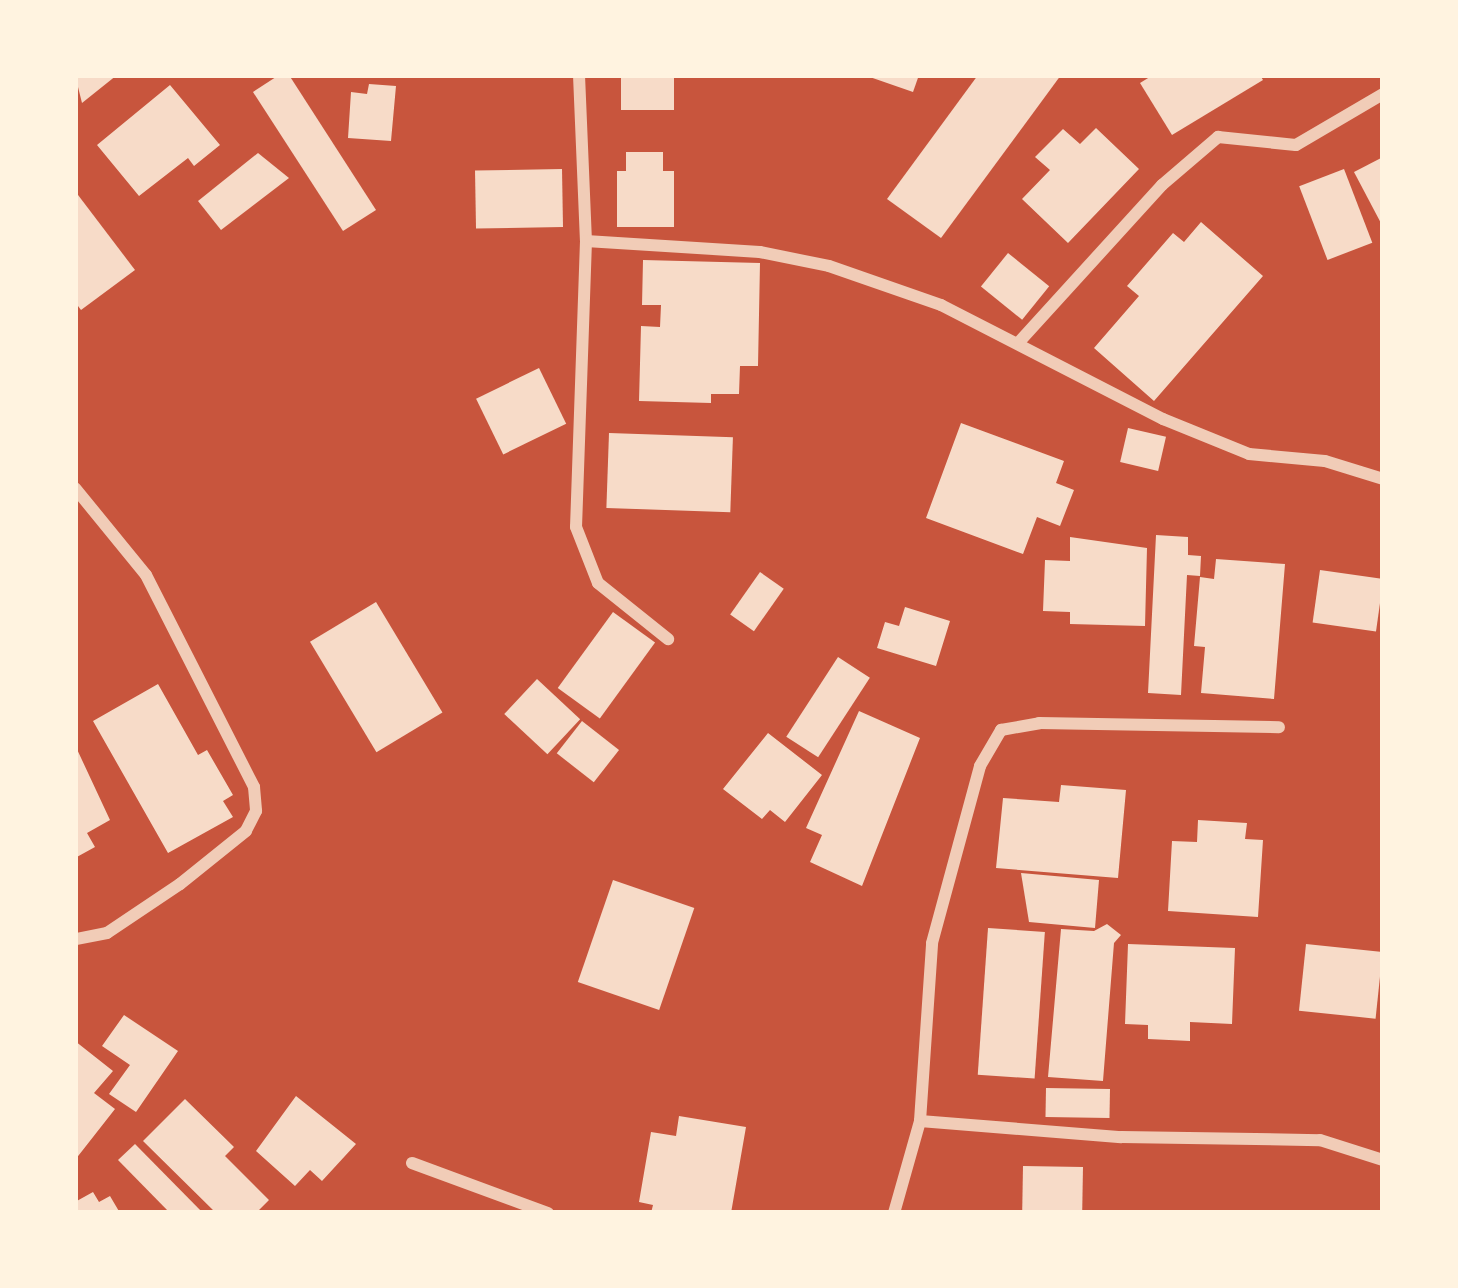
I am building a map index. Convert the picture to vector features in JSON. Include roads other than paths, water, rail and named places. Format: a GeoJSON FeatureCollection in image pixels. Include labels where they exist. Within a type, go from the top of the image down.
{"type":"FeatureCollection","features":[{"type":"Feature","properties":{"kind":"street"},"geometry":{"type":"LineString","coordinates":[[579,75],[586,241],[576,527],[598,583],[668,639]]}},
{"type":"Feature","properties":{"kind":"street"},"geometry":{"type":"LineString","coordinates":[[1020,341],[1162,185],[1218,137],[1296,145],[1383,94]]}},
{"type":"Feature","properties":{"kind":"street"},"geometry":{"type":"LineString","coordinates":[[586,241],[760,252],[829,266],[1020,341],[1163,419],[1249,454],[1325,461],[1383,479]]}},
{"type":"Feature","properties":{"kind":"street"},"geometry":{"type":"LineString","coordinates":[[75,488],[146,575],[254,787],[256,812],[246,831],[179,884],[106,933],[75,939]]}},
{"type":"Feature","properties":{"kind":"street"},"geometry":{"type":"LineString","coordinates":[[894,1213],[920,1121],[932,943],[980,766],[1001,730],[1040,723],[1279,727]]}},
{"type":"Feature","properties":{"kind":"street"},"geometry":{"type":"LineString","coordinates":[[920,1121],[1080,1135],[1319,1140],[1383,1160]]}},
{"type":"Feature","properties":{"kind":"street"},"geometry":{"type":"LineString","coordinates":[[412,1163],[548,1213]]}}]}
